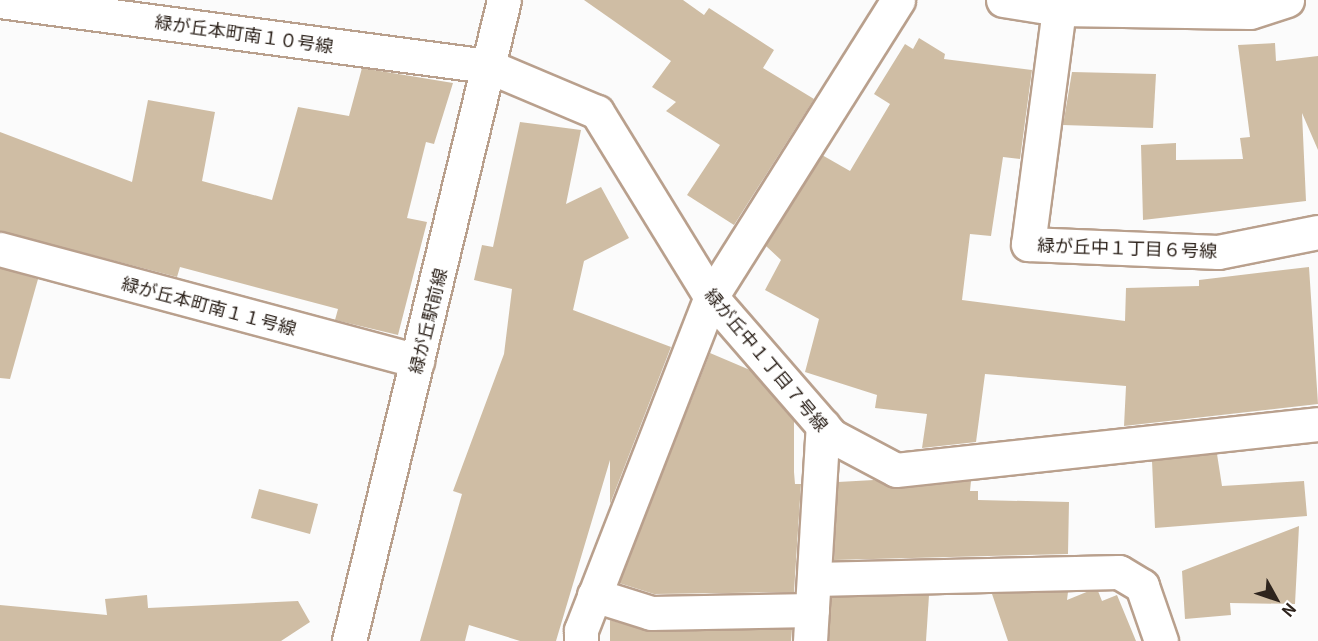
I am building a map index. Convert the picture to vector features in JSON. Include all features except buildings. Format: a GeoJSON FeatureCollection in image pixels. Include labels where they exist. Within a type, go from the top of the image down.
{"type":"FeatureCollection","features":[{"type":"Feature","properties":{"kind":"street","name":"緑が丘駅前線"},"geometry":{"type":"LineString","coordinates":[[350,641],[504,0]]}},
{"type":"Feature","properties":{"kind":"street"},"geometry":{"type":"LineString","coordinates":[[581,641],[594,595],[711,297],[898,0]]}},
{"type":"Feature","properties":{"kind":"street"},"geometry":{"type":"LineString","coordinates":[[1003,0],[1059,9],[1250,12],[1287,0]]}},
{"type":"Feature","properties":{"kind":"street","name":"緑が丘本町南１０号線"},"geometry":{"type":"LineString","coordinates":[[0,1],[488,66]]}},
{"type":"Feature","properties":{"kind":"street","name":"緑が丘中１丁目６号線"},"geometry":{"type":"LineString","coordinates":[[1059,9],[1028,244],[1218,252],[1318,232]]}},
{"type":"Feature","properties":{"kind":"street","name":"緑が丘中１丁目７号線"},"geometry":{"type":"LineString","coordinates":[[488,66],[597,112],[711,297],[832,436],[896,470],[1318,424]]}},
{"type":"Feature","properties":{"kind":"street","name":"緑が丘本町南１１号線"},"geometry":{"type":"LineString","coordinates":[[0,249],[417,361]]}},
{"type":"Feature","properties":{"kind":"street"},"geometry":{"type":"LineString","coordinates":[[812,610],[823,425]]}},
{"type":"Feature","properties":{"kind":"street"},"geometry":{"type":"LineString","coordinates":[[594,595],[651,614],[812,610],[1119,572],[1142,586],[1161,641]]}}]}
